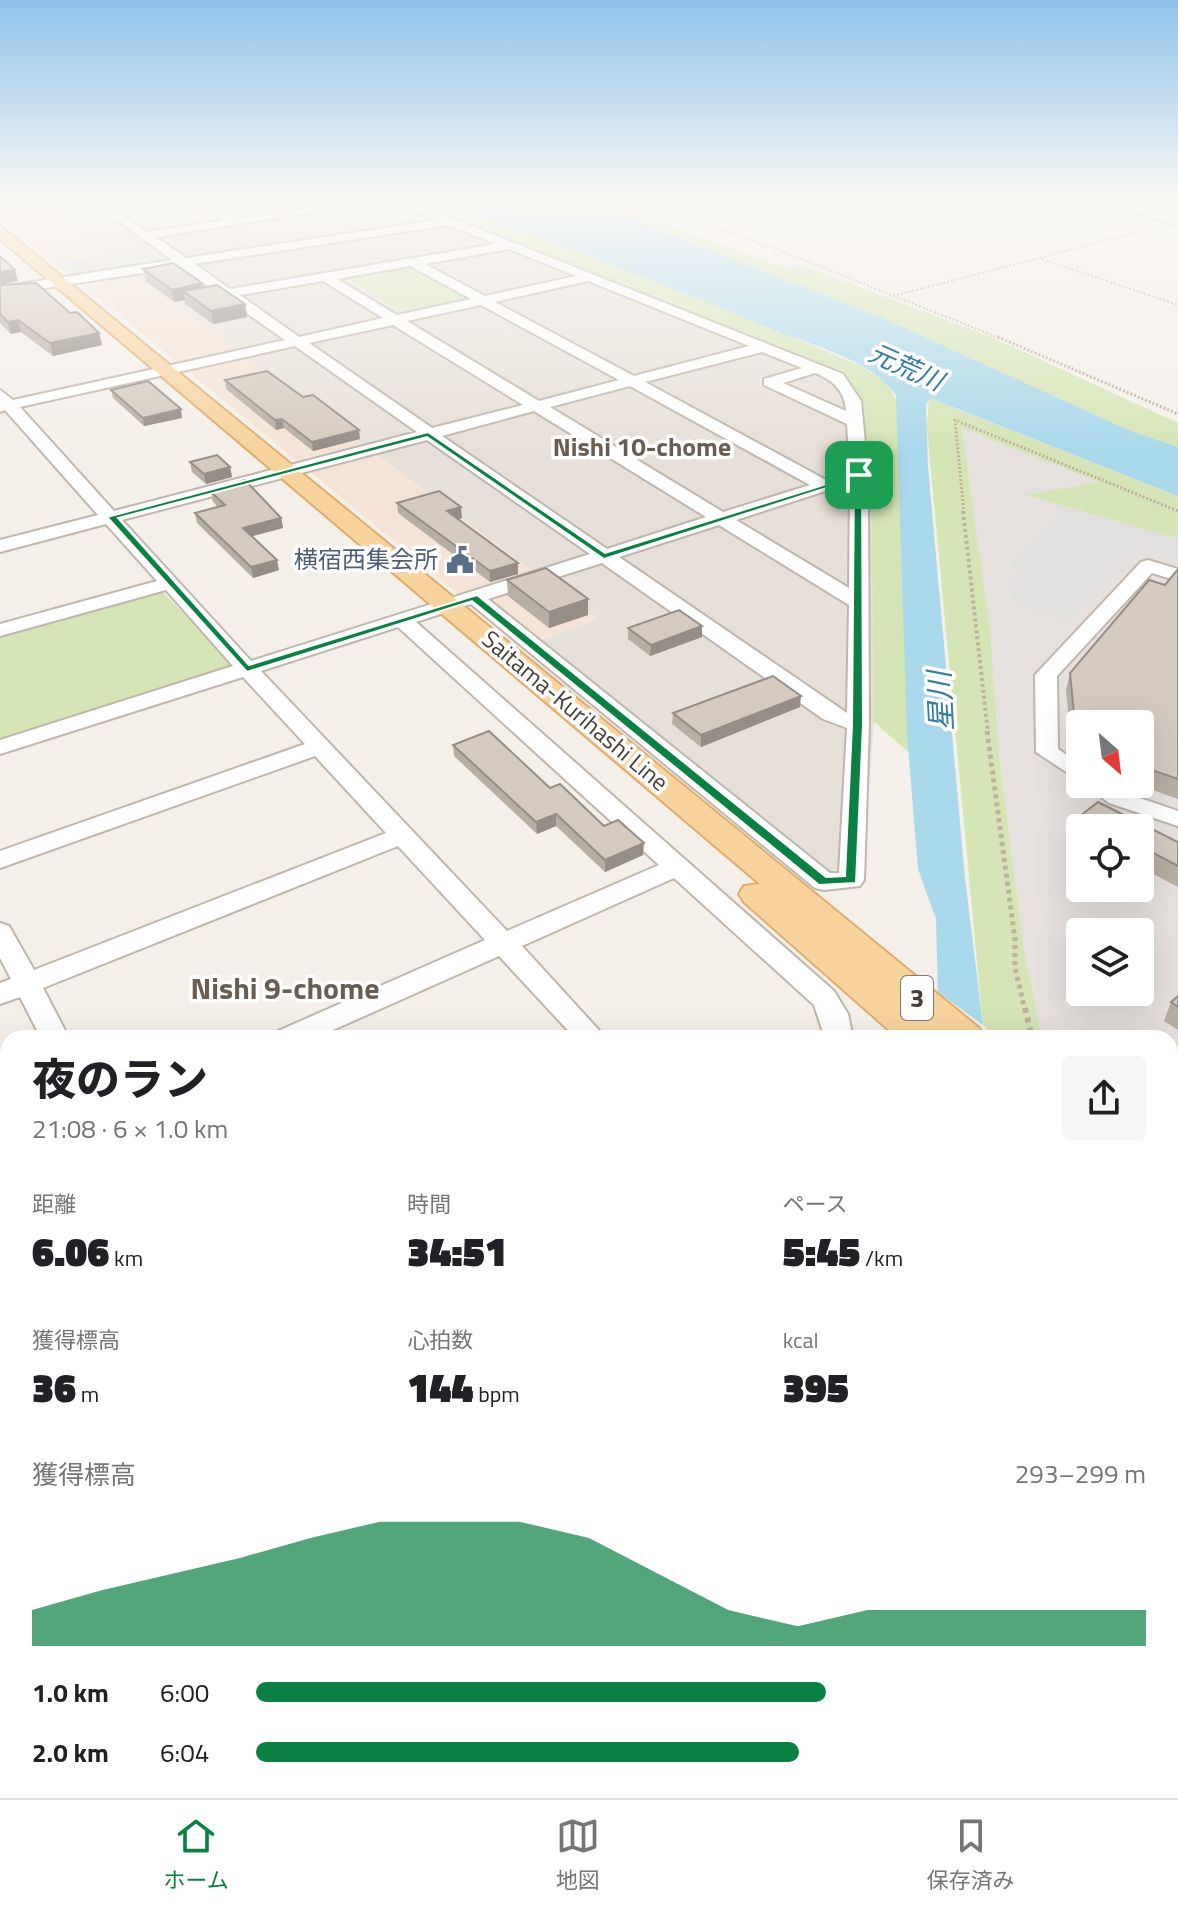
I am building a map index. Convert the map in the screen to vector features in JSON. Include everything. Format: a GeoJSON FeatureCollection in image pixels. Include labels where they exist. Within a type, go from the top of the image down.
{"type":"FeatureCollection","features":[{"type":"Feature","properties":{"kind":"main road","name":"Saitama-Kurihashi Line"},"geometry":{"type":"LineString","coordinates":[[54,284],[280,474],[425,612],[869,976],[953,1030]]}},
{"type":"Feature","properties":{"kind":"main road","name":"Saitama-Kurihashi Line"},"geometry":{"type":"LineString","coordinates":[[869,976],[915,1030]]}},
{"type":"Feature","properties":{"kind":"street"},"geometry":{"type":"LineString","coordinates":[[0,291],[47,284]]}},
{"type":"Feature","properties":{"kind":"street"},"geometry":{"type":"LineString","coordinates":[[211,284],[831,714],[858,725]]}},
{"type":"Feature","properties":{"kind":"street"},"geometry":{"type":"LineString","coordinates":[[225,294],[284,284]]}},
{"type":"Feature","properties":{"kind":"street"},"geometry":{"type":"LineString","coordinates":[[336,284],[859,603]]}},
{"type":"Feature","properties":{"kind":"street"},"geometry":{"type":"LineString","coordinates":[[452,284],[825,486]]}},
{"type":"Feature","properties":{"kind":"street"},"geometry":{"type":"LineString","coordinates":[[3,402],[157,372],[558,284]]}},
{"type":"Feature","properties":{"kind":"street"},"geometry":{"type":"LineString","coordinates":[[474,597],[824,882],[851,880],[858,725],[859,603],[859,475],[853,401],[838,377],[607,284]]}},
{"type":"Feature","properties":{"kind":"street"},"geometry":{"type":"LineString","coordinates":[[0,546],[763,347]]}},
{"type":"Feature","properties":{"kind":"street"},"geometry":{"type":"LineString","coordinates":[[816,368],[769,382],[854,421]]}},
{"type":"Feature","properties":{"kind":"street"},"geometry":{"type":"LineString","coordinates":[[3,402],[585,1030]]}},
{"type":"Feature","properties":{"kind":"street"},"geometry":{"type":"LineString","coordinates":[[0,747],[859,475]]}},
{"type":"Feature","properties":{"kind":"street"},"geometry":{"type":"LineString","coordinates":[[1066,765],[1047,752],[1046,675],[1148,566],[1178,575]]}},
{"type":"Feature","properties":{"kind":"street"},"geometry":{"type":"LineString","coordinates":[[0,630],[171,583]]}},
{"type":"Feature","properties":{"kind":"street"},"geometry":{"type":"LineString","coordinates":[[425,612],[678,866],[824,998],[834,1014],[837,1030]]}},
{"type":"Feature","properties":{"kind":"street"},"geometry":{"type":"LineString","coordinates":[[0,860],[322,746]]}},
{"type":"Feature","properties":{"kind":"street"},"geometry":{"type":"LineString","coordinates":[[1117,798],[1178,819]]}},
{"type":"Feature","properties":{"kind":"street"},"geometry":{"type":"LineString","coordinates":[[13,989],[404,835]]}},
{"type":"Feature","properties":{"kind":"street"},"geometry":{"type":"LineString","coordinates":[[306,1030],[678,866]]}},
{"type":"Feature","properties":{"kind":"street"},"geometry":{"type":"LineString","coordinates":[[0,932],[13,989],[48,1030]]}},
{"type":"Feature","properties":{"kind":"path"},"geometry":{"type":"LineString","coordinates":[[860,284],[971,325],[1178,414]]}},
{"type":"Feature","properties":{"kind":"path"},"geometry":{"type":"LineString","coordinates":[[892,297],[941,284]]}},
{"type":"Feature","properties":{"kind":"path"},"geometry":{"type":"LineString","coordinates":[[1116,284],[1178,305]]}},
{"type":"Feature","properties":{"kind":"path"},"geometry":{"type":"LineString","coordinates":[[1030,1030],[1015,968],[1015,939],[975,637],[955,420],[1178,511]]}},
{"type":"Feature","properties":{"kind":"shaded area"},"geometry":{"type":"Polygon","coordinates":[[[91,284],[148,284],[598,620],[538,640],[461,596],[86,287],[91,284]]]}},
{"type":"Feature","properties":{"kind":"shaded area"},"geometry":{"type":"Polygon","coordinates":[[[148,284],[615,284],[843,376],[862,403],[871,484],[874,722],[863,871],[823,870],[538,641],[597,619],[148,284]]]}},
{"type":"Feature","properties":{"kind":"shaded area"},"geometry":{"type":"Polygon","coordinates":[[[962,427],[1178,513],[1178,1030],[1040,1030],[1024,951],[999,754],[990,628],[962,427]]]}},
{"type":"Feature","properties":{"kind":"shaded area"},"geometry":{"type":"Polygon","coordinates":[[[1066,509],[1178,539],[1178,559],[1136,548],[1071,621],[1016,604],[1008,586],[1023,571],[1009,566],[1066,509]]]}},
{"type":"Feature","properties":{"kind":"green space"},"geometry":{"type":"Polygon","coordinates":[[[358,284],[444,284],[474,301],[408,316],[358,284]]]}},
{"type":"Feature","properties":{"kind":"green space"},"geometry":{"type":"Polygon","coordinates":[[[614,284],[665,284],[859,365],[887,383],[898,403],[914,757],[874,722],[871,484],[862,404],[843,376],[614,284]]]}},
{"type":"Feature","properties":{"kind":"green space"},"geometry":{"type":"Polygon","coordinates":[[[796,284],[851,284],[987,335],[1178,423],[1178,447],[1126,429],[883,318],[796,284]]]}},
{"type":"Feature","properties":{"kind":"green space"},"geometry":{"type":"Polygon","coordinates":[[[929,398],[1178,496],[1178,539],[1026,495],[1099,482],[962,428],[990,628],[999,754],[1024,951],[1040,1030],[989,1030],[983,1025],[927,429],[929,398]]]}},
{"type":"Feature","properties":{"kind":"green space"},"geometry":{"type":"Polygon","coordinates":[[[161,591],[237,666],[0,746],[0,637],[161,591]]]}},
{"type":"Feature","properties":{"kind":"water"},"geometry":{"type":"Polygon","coordinates":[[[661,284],[796,284],[883,318],[1126,429],[1178,447],[1178,496],[930,398],[926,405],[928,467],[965,878],[983,1025],[938,992],[936,919],[918,869],[907,734],[896,395],[885,383],[856,363],[661,284]]]}},
{"type":"Feature","properties":{"kind":"building"},"geometry":{"type":"Polygon","coordinates":[[[37,284],[70,313],[77,312],[99,333],[50,343],[18,320],[8,322],[0,314],[0,285],[37,284]]]}},
{"type":"Feature","properties":{"kind":"building"},"geometry":{"type":"Polygon","coordinates":[[[164,284],[198,284],[172,290],[164,284]]]}},
{"type":"Feature","properties":{"kind":"building"},"geometry":{"type":"Polygon","coordinates":[[[217,285],[245,304],[211,311],[183,291],[217,285]]]}},
{"type":"Feature","properties":{"kind":"building"},"geometry":{"type":"Polygon","coordinates":[[[267,371],[303,397],[313,395],[359,430],[312,442],[282,419],[275,420],[225,380],[267,371]]]}},
{"type":"Feature","properties":{"kind":"building"},"geometry":{"type":"Polygon","coordinates":[[[148,381],[181,409],[143,418],[111,390],[148,381]]]}},
{"type":"Feature","properties":{"kind":"building"},"geometry":{"type":"Polygon","coordinates":[[[217,455],[230,467],[204,474],[190,462],[217,455]]]}},
{"type":"Feature","properties":{"kind":"building"},"geometry":{"type":"Polygon","coordinates":[[[245,480],[281,518],[243,528],[277,560],[251,567],[195,513],[225,505],[211,492],[245,480]]]}},
{"type":"Feature","properties":{"kind":"building"},"geometry":{"type":"Polygon","coordinates":[[[439,491],[461,507],[447,511],[518,563],[490,571],[397,503],[439,491]]]}},
{"type":"Feature","properties":{"kind":"building"},"geometry":{"type":"Polygon","coordinates":[[[546,568],[588,599],[549,612],[507,580],[546,568]]]}},
{"type":"Feature","properties":{"kind":"building"},"geometry":{"type":"Polygon","coordinates":[[[1178,569],[1178,779],[1154,771],[1154,710],[1074,710],[1070,673],[1149,580],[1165,585],[1178,569]]]}},
{"type":"Feature","properties":{"kind":"building"},"geometry":{"type":"Polygon","coordinates":[[[679,610],[702,626],[651,645],[628,628],[679,610]]]}},
{"type":"Feature","properties":{"kind":"building"},"geometry":{"type":"Polygon","coordinates":[[[773,676],[801,696],[701,735],[673,713],[773,676]]]}},
{"type":"Feature","properties":{"kind":"building"},"geometry":{"type":"Polygon","coordinates":[[[489,731],[550,788],[560,784],[604,826],[618,820],[644,843],[605,860],[556,814],[536,822],[453,745],[489,731]]]}},
{"type":"Feature","properties":{"kind":"building"},"geometry":{"type":"Polygon","coordinates":[[[1098,802],[1122,814],[1083,814],[1098,802]]]}},
{"type":"Feature","properties":{"kind":"building"},"geometry":{"type":"Polygon","coordinates":[[[1154,830],[1178,842],[1178,866],[1154,853],[1154,830]]]}},
{"type":"Feature","properties":{"kind":"place","name":"横宿西集会所"},"geometry":{"type":"Point","coordinates":[460,560]}},
{"type":"Feature","properties":{"kind":"district","name":"Nishi 10-chome"},"geometry":{"type":"Point","coordinates":[642,447]}},
{"type":"Feature","properties":{"kind":"district","name":"Nishi 9-chome"},"geometry":{"type":"Point","coordinates":[285,989]}},
{"type":"Feature","properties":{"kind":"route"},"geometry":{"type":"LineString","coordinates":[[428,434],[604,556],[859,475],[858,725],[851,880],[824,882],[474,597],[247,669],[112,517],[428,434]]}},
{"type":"Feature","properties":{"kind":"water label","name":"元荒川"},"geometry":{"type":"Point","coordinates":[906,367]}},
{"type":"Feature","properties":{"kind":"water label","name":"星川"},"geometry":{"type":"Point","coordinates":[941,701]}}]}
